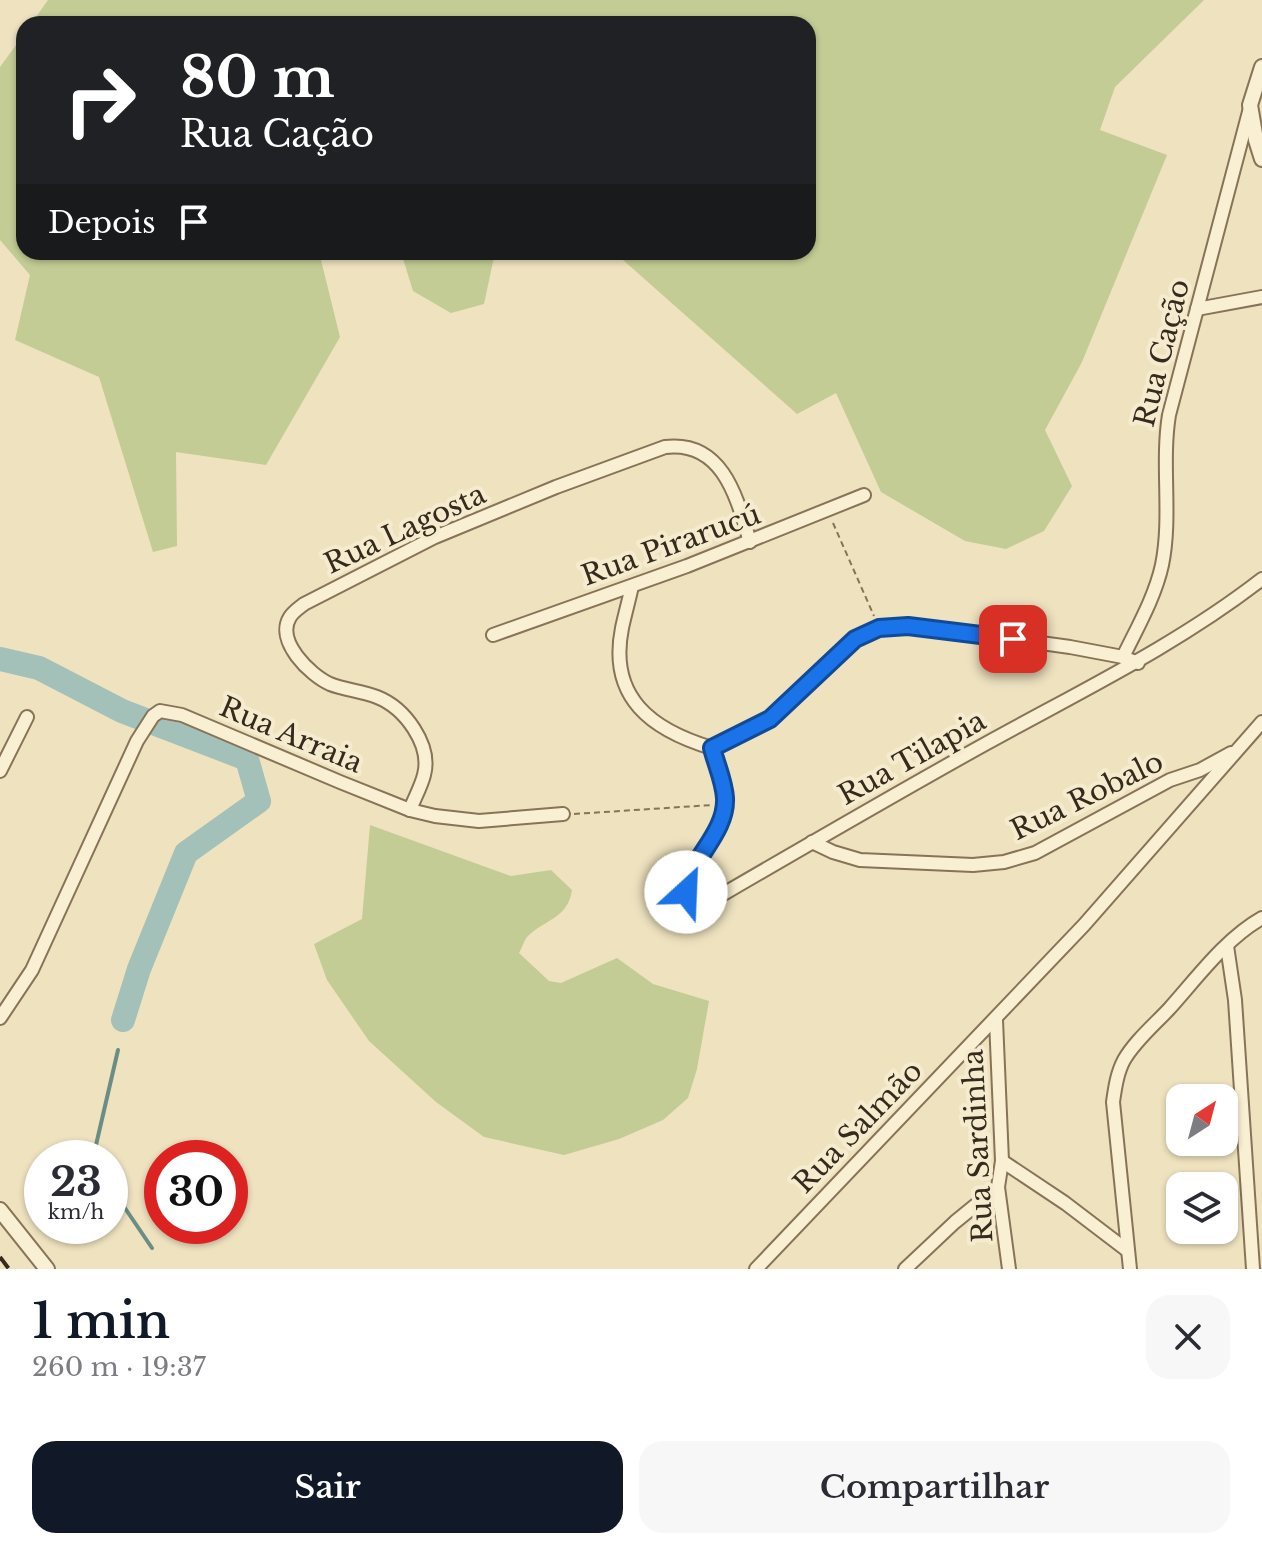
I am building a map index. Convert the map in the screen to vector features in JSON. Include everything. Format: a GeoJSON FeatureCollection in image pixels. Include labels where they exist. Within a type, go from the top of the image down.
{"type":"FeatureCollection","features":[{"type":"Feature","properties":{"kind":"street"},"geometry":{"type":"LineString","coordinates":[[1262,67],[1250,105],[1262,159]]}},
{"type":"Feature","properties":{"kind":"street","name":"Rua Cação"},"geometry":{"type":"LineString","coordinates":[[1123,657],[1146,612],[1162,566],[1165,440],[1169,415],[1250,105]]}},
{"type":"Feature","properties":{"kind":"street"},"geometry":{"type":"LineString","coordinates":[[1197,309],[1262,297]]}},
{"type":"Feature","properties":{"kind":"street","name":"Rua Lagosta"},"geometry":{"type":"LineString","coordinates":[[410,810],[425,775],[425,761],[412,723],[396,707],[377,697],[331,684],[301,663],[288,637],[287,626],[291,616],[304,604],[435,537],[665,447],[683,445],[705,453],[719,468],[738,500],[750,542]]}},
{"type":"Feature","properties":{"kind":"street","name":"Rua Pirarucú"},"geometry":{"type":"LineString","coordinates":[[493,635],[750,542],[864,495]]}},
{"type":"Feature","properties":{"kind":"street","name":"Rua Tilapia"},"geometry":{"type":"LineString","coordinates":[[725,805],[713,839],[686,882],[686,892],[693,899],[703,902],[713,900],[987,743],[1138,663],[1218,613],[1262,579]]}},
{"type":"Feature","properties":{"kind":"street"},"geometry":{"type":"LineString","coordinates":[[632,586],[621,630],[620,657],[624,687],[639,709],[662,729],[712,748],[770,719],[855,639],[879,628],[908,626],[941,629],[1123,657],[1138,663]]}},
{"type":"Feature","properties":{"kind":"street","name":"Rua Arraia"},"geometry":{"type":"LineString","coordinates":[[1,1016],[32,970],[137,741],[153,716],[160,711],[182,715],[410,810],[479,821],[563,814]]}},
{"type":"Feature","properties":{"kind":"street"},"geometry":{"type":"LineString","coordinates":[[0,771],[27,717]]}},
{"type":"Feature","properties":{"kind":"street","name":"Rua Salmão"},"geometry":{"type":"LineString","coordinates":[[756,1269],[996,1020],[1134,870],[1262,722]]}},
{"type":"Feature","properties":{"kind":"street"},"geometry":{"type":"LineString","coordinates":[[712,748],[725,805]]}},
{"type":"Feature","properties":{"kind":"street","name":"Rua Robalo"},"geometry":{"type":"LineString","coordinates":[[812,842],[860,860],[973,865],[1004,862],[1035,853],[1170,780],[1200,770],[1237,749]]}},
{"type":"Feature","properties":{"kind":"street"},"geometry":{"type":"LineString","coordinates":[[1130,1269],[1113,1102],[1117,1079],[1134,1047],[1227,946],[1248,926],[1262,918]]}},
{"type":"Feature","properties":{"kind":"street"},"geometry":{"type":"LineString","coordinates":[[1227,946],[1235,1000],[1253,1269]]}},
{"type":"Feature","properties":{"kind":"street","name":"Rua Sardinha"},"geometry":{"type":"LineString","coordinates":[[996,1020],[1002,1161],[998,1187],[1009,1269]]}},
{"type":"Feature","properties":{"kind":"street"},"geometry":{"type":"LineString","coordinates":[[1002,1161],[1065,1203],[1128,1251]]}},
{"type":"Feature","properties":{"kind":"street"},"geometry":{"type":"LineString","coordinates":[[905,1269],[998,1187]]}},
{"type":"Feature","properties":{"kind":"street"},"geometry":{"type":"LineString","coordinates":[[0,1210],[47,1269]]}},
{"type":"Feature","properties":{"kind":"path"},"geometry":{"type":"LineString","coordinates":[[827,511],[879,628]]}},
{"type":"Feature","properties":{"kind":"path"},"geometry":{"type":"LineString","coordinates":[[563,814],[725,805]]}},
{"type":"Feature","properties":{"kind":"green space"},"geometry":{"type":"Polygon","coordinates":[[[48,0],[1204,0],[1115,87],[1100,130],[1167,155],[1082,362],[1045,430],[1072,486],[1044,531],[1006,549],[965,541],[881,492],[836,393],[797,414],[623,260],[816,260],[816,16],[37,16],[48,0]]]}},
{"type":"Feature","properties":{"kind":"green space"},"geometry":{"type":"Polygon","coordinates":[[[16,45],[16,259],[0,240],[0,67],[16,45]]]}},
{"type":"Feature","properties":{"kind":"green space"},"geometry":{"type":"Polygon","coordinates":[[[17,260],[321,260],[340,337],[266,465],[176,452],[177,546],[153,552],[99,377],[15,340],[30,275],[17,260]]]}},
{"type":"Feature","properties":{"kind":"green space"},"geometry":{"type":"Polygon","coordinates":[[[403,260],[493,260],[484,304],[451,313],[413,291],[403,260]]]}},
{"type":"Feature","properties":{"kind":"green space"},"geometry":{"type":"Polygon","coordinates":[[[370,825],[511,876],[551,870],[572,890],[570,899],[561,912],[528,936],[519,953],[549,981],[561,983],[617,958],[653,984],[709,1001],[697,1069],[688,1098],[663,1120],[619,1139],[564,1155],[484,1137],[436,1102],[369,1041],[327,980],[314,944],[362,919],[370,825]]]}},
{"type":"Feature","properties":{"kind":"waterway"},"geometry":{"type":"LineString","coordinates":[[0,659],[39,668],[122,711],[247,759],[259,801],[186,853],[139,969],[123,1020]]}},
{"type":"Feature","properties":{"kind":"waterway"},"geometry":{"type":"LineString","coordinates":[[97,1140],[118,1050]]}},
{"type":"Feature","properties":{"kind":"waterway"},"geometry":{"type":"LineString","coordinates":[[128,1213],[152,1248]]}},
{"type":"Feature","properties":{"kind":"railway"},"geometry":{"type":"LineString","coordinates":[[0,1257],[9,1269]]}},
{"type":"Feature","properties":{"kind":"route"},"geometry":{"type":"LineString","coordinates":[[686,892],[686,882],[713,839],[725,805],[712,748],[770,719],[855,639],[879,628],[908,626],[1013,639]]}}]}
